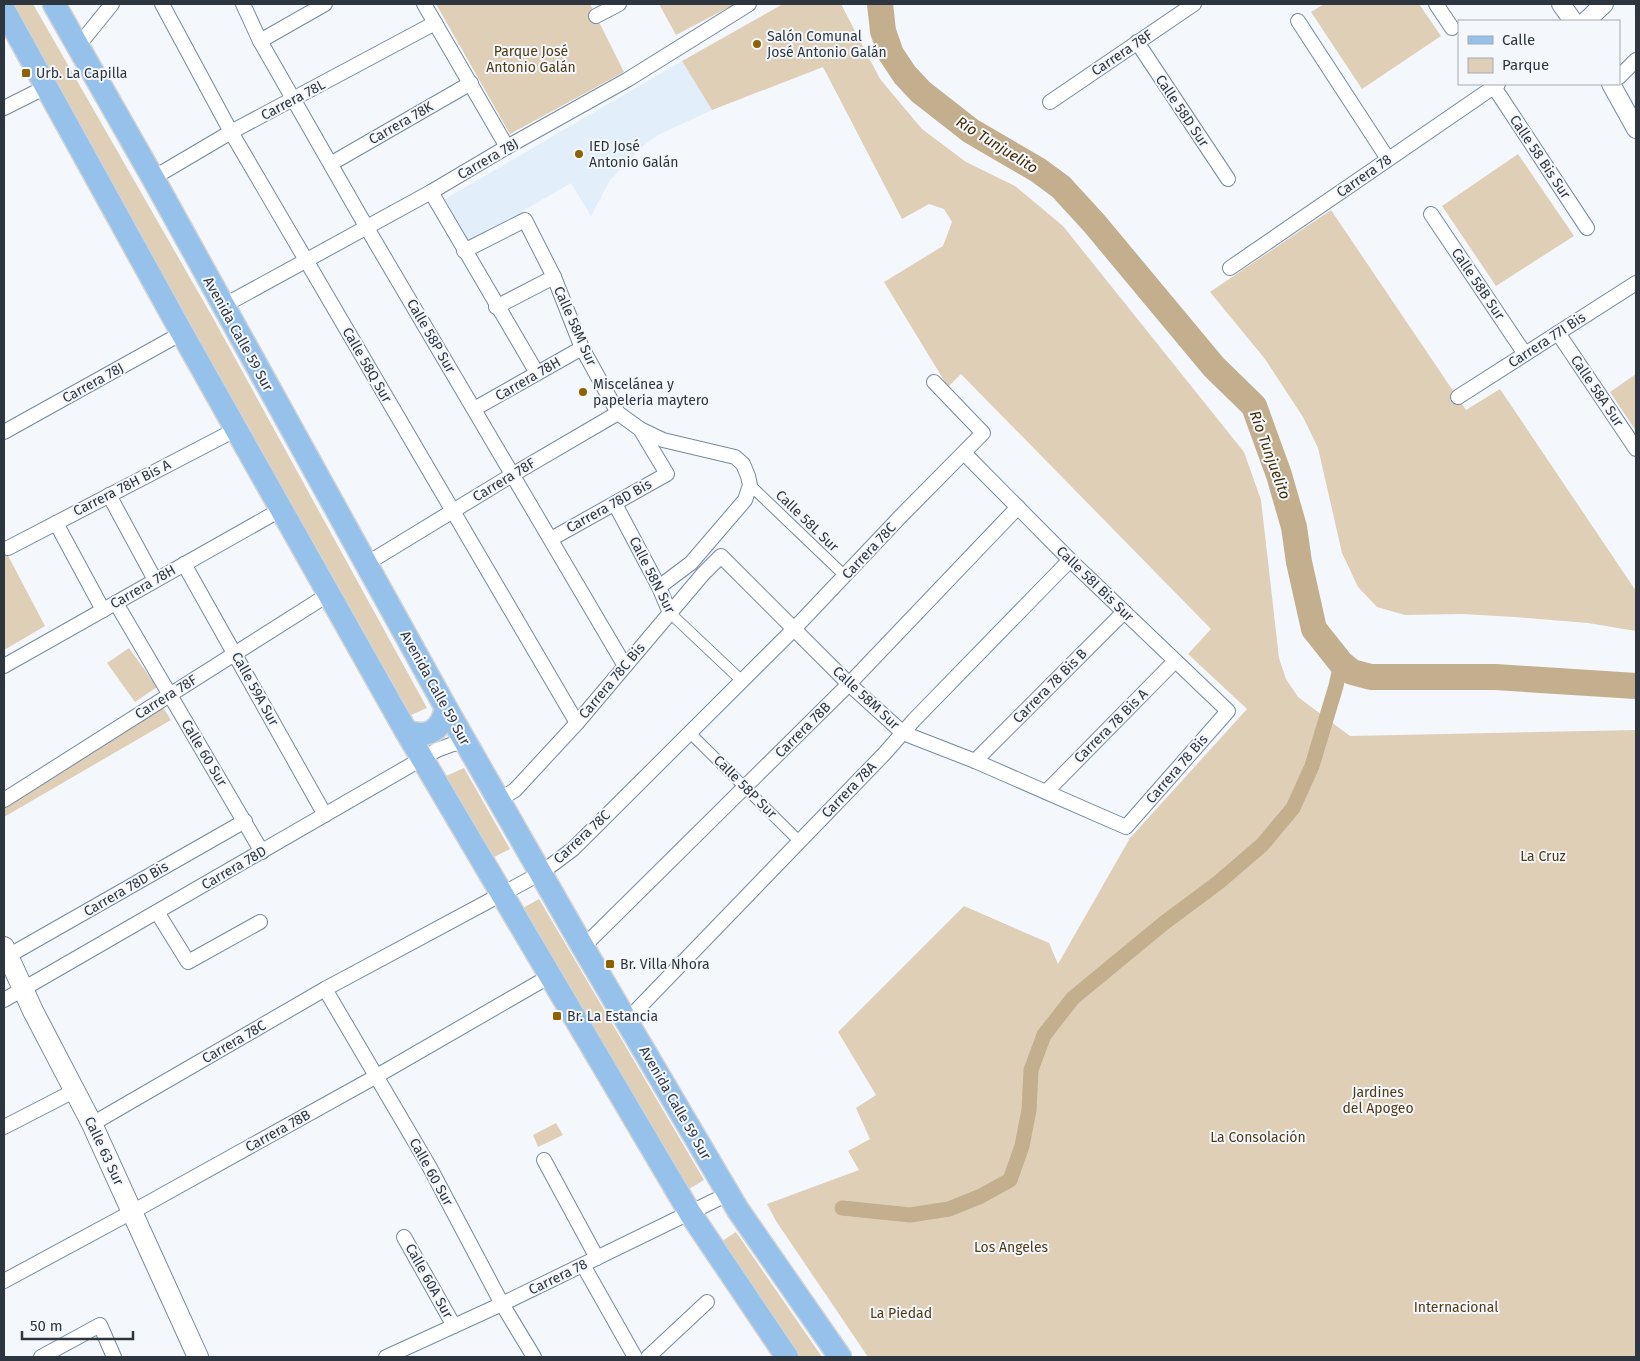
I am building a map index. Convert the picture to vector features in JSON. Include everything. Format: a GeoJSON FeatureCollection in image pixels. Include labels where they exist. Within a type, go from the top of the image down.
{"type":"FeatureCollection","features":[{"type":"Feature","properties":{"kind":"main road","name":"Avenida Calle 59 Sur"},"geometry":{"type":"LineString","coordinates":[[56,7],[446,708],[583,947],[728,1194],[779,1271],[840,1357]]}},
{"type":"Feature","properties":{"kind":"main road"},"geometry":{"type":"LineString","coordinates":[[6,21],[46,87],[422,759],[690,1213],[787,1357]]}},
{"type":"Feature","properties":{"kind":"main road"},"geometry":{"type":"LineString","coordinates":[[406,731],[416,734],[428,733],[437,728],[444,719],[446,708]]}},
{"type":"Feature","properties":{"kind":"main road","name":"Calle 63 Sur"},"geometry":{"type":"LineString","coordinates":[[6,952],[23,990],[92,1124],[198,1357]]}},
{"type":"Feature","properties":{"kind":"street"},"geometry":{"type":"LineString","coordinates":[[78,46],[112,4]]}},
{"type":"Feature","properties":{"kind":"street","name":"Calle 58Q Sur"},"geometry":{"type":"LineString","coordinates":[[162,4],[231,132],[306,262],[577,722]]}},
{"type":"Feature","properties":{"kind":"street","name":"Calle 58P Sur"},"geometry":{"type":"LineString","coordinates":[[243,4],[260,41],[332,163],[367,228],[625,666]]}},
{"type":"Feature","properties":{"kind":"street"},"geometry":{"type":"LineString","coordinates":[[260,41],[325,4]]}},
{"type":"Feature","properties":{"kind":"street"},"geometry":{"type":"LineString","coordinates":[[424,4],[507,147]]}},
{"type":"Feature","properties":{"kind":"street"},"geometry":{"type":"LineString","coordinates":[[596,16],[619,4]]}},
{"type":"Feature","properties":{"kind":"street","name":"Carrera 78J"},"geometry":{"type":"LineString","coordinates":[[223,306],[367,228],[627,80],[749,4]]}},
{"type":"Feature","properties":{"kind":"street","name":"Carrera 78F"},"geometry":{"type":"LineString","coordinates":[[1050,102],[1194,4]]}},
{"type":"Feature","properties":{"kind":"street"},"geometry":{"type":"LineString","coordinates":[[1436,4],[1452,28]]}},
{"type":"Feature","properties":{"kind":"street"},"geometry":{"type":"LineString","coordinates":[[1561,4],[1572,20]]}},
{"type":"Feature","properties":{"kind":"street"},"geometry":{"type":"LineString","coordinates":[[1587,20],[1604,4]]}},
{"type":"Feature","properties":{"kind":"street"},"geometry":{"type":"LineString","coordinates":[[1298,20],[1388,159]]}},
{"type":"Feature","properties":{"kind":"street","name":"Carrera 78L"},"geometry":{"type":"LineString","coordinates":[[152,178],[231,132],[435,23]]}},
{"type":"Feature","properties":{"kind":"street","name":"Calle 58D Sur"},"geometry":{"type":"LineString","coordinates":[[1137,42],[1228,179]]}},
{"type":"Feature","properties":{"kind":"street"},"geometry":{"type":"LineString","coordinates":[[1620,75],[1636,60]]}},
{"type":"Feature","properties":{"kind":"street","name":"Carrera 78K"},"geometry":{"type":"LineString","coordinates":[[332,163],[471,83]]}},
{"type":"Feature","properties":{"kind":"street","name":"Carrera 78"},"geometry":{"type":"LineString","coordinates":[[1230,268],[1496,85]]}},
{"type":"Feature","properties":{"kind":"street","name":"Calle 58 Bis Sur"},"geometry":{"type":"LineString","coordinates":[[1496,85],[1588,228]]}},
{"type":"Feature","properties":{"kind":"street"},"geometry":{"type":"LineString","coordinates":[[1614,85],[1636,129]]}},
{"type":"Feature","properties":{"kind":"street"},"geometry":{"type":"LineString","coordinates":[[4,108],[46,87]]}},
{"type":"Feature","properties":{"kind":"street"},"geometry":{"type":"LineString","coordinates":[[431,192],[496,307],[537,374]]}},
{"type":"Feature","properties":{"kind":"street","name":"Calle 58B Sur"},"geometry":{"type":"LineString","coordinates":[[1431,214],[1525,354]]}},
{"type":"Feature","properties":{"kind":"street","name":"Calle 58M Sur"},"geometry":{"type":"LineString","coordinates":[[464,251],[525,220],[554,277],[582,348],[618,413],[640,428],[667,474]]}},
{"type":"Feature","properties":{"kind":"street"},"geometry":{"type":"LineString","coordinates":[[496,307],[554,277]]}},
{"type":"Feature","properties":{"kind":"street","name":"Carrera 77I Bis"},"geometry":{"type":"LineString","coordinates":[[1458,397],[1636,283]]}},
{"type":"Feature","properties":{"kind":"street","name":"Carrera 78J"},"geometry":{"type":"LineString","coordinates":[[4,432],[182,333]]}},
{"type":"Feature","properties":{"kind":"street","name":"Calle 58A Sur"},"geometry":{"type":"LineString","coordinates":[[1558,333],[1636,450]]}},
{"type":"Feature","properties":{"kind":"street","name":"Carrera 78H"},"geometry":{"type":"LineString","coordinates":[[474,409],[582,348]]}},
{"type":"Feature","properties":{"kind":"street","name":"Carrera 78C"},"geometry":{"type":"LineString","coordinates":[[92,1124],[325,989],[541,873],[573,849],[794,629],[900,518],[965,454],[983,433],[934,382]]}},
{"type":"Feature","properties":{"kind":"street","name":"Carrera 78F"},"geometry":{"type":"LineString","coordinates":[[366,564],[618,413]]}},
{"type":"Feature","properties":{"kind":"street"},"geometry":{"type":"LineString","coordinates":[[640,428],[663,440],[735,457],[743,464],[750,485],[745,500],[691,563],[659,587]]}},
{"type":"Feature","properties":{"kind":"street","name":"Carrera 78H Bis A"},"geometry":{"type":"LineString","coordinates":[[8,548],[237,429]]}},
{"type":"Feature","properties":{"kind":"street","name":"Calle 58I Bis Sur"},"geometry":{"type":"LineString","coordinates":[[965,454],[1070,560],[1228,711]]}},
{"type":"Feature","properties":{"kind":"street","name":"Carrera 78D Bis"},"geometry":{"type":"LineString","coordinates":[[551,539],[667,474]]}},
{"type":"Feature","properties":{"kind":"street","name":"Calle 58L Sur"},"geometry":{"type":"LineString","coordinates":[[750,485],[845,576]]}},
{"type":"Feature","properties":{"kind":"street"},"geometry":{"type":"LineString","coordinates":[[109,495],[155,580]]}},
{"type":"Feature","properties":{"kind":"street","name":"Calle 58N Sur"},"geometry":{"type":"LineString","coordinates":[[615,504],[659,587],[670,613],[742,681]]}},
{"type":"Feature","properties":{"kind":"street","name":"Carrera 78B"},"geometry":{"type":"LineString","coordinates":[[583,947],[849,684],[1018,507]]}},
{"type":"Feature","properties":{"kind":"street","name":"Carrera 78H"},"geometry":{"type":"LineString","coordinates":[[4,666],[282,509]]}},
{"type":"Feature","properties":{"kind":"street"},"geometry":{"type":"LineString","coordinates":[[56,523],[103,610]]}},
{"type":"Feature","properties":{"kind":"street","name":"Calle 58M Sur"},"geometry":{"type":"LineString","coordinates":[[721,556],[849,684],[903,733],[975,761],[1126,827]]}},
{"type":"Feature","properties":{"kind":"street","name":"Carrera 78C Bis"},"geometry":{"type":"LineString","coordinates":[[499,800],[515,790],[577,722],[703,574],[721,556]]}},
{"type":"Feature","properties":{"kind":"street","name":"Carrera 78A"},"geometry":{"type":"LineString","coordinates":[[627,1020],[1070,560]]}},
{"type":"Feature","properties":{"kind":"street"},"geometry":{"type":"LineString","coordinates":[[691,563],[703,574]]}},
{"type":"Feature","properties":{"kind":"street","name":"Calle 59A Sur"},"geometry":{"type":"LineString","coordinates":[[184,564],[325,815]]}},
{"type":"Feature","properties":{"kind":"street","name":"Carrera 78F"},"geometry":{"type":"LineString","coordinates":[[4,800],[328,594]]}},
{"type":"Feature","properties":{"kind":"street","name":"Calle 60 Sur"},"geometry":{"type":"LineString","coordinates":[[116,602],[262,852]]}},
{"type":"Feature","properties":{"kind":"street","name":"Carrera 78 Bis B"},"geometry":{"type":"LineString","coordinates":[[975,761],[1124,612]]}},
{"type":"Feature","properties":{"kind":"street","name":"Carrera 78 Bis A"},"geometry":{"type":"LineString","coordinates":[[1046,792],[1175,661]]}},
{"type":"Feature","properties":{"kind":"street","name":"Carrera 78 Bis"},"geometry":{"type":"LineString","coordinates":[[1126,827],[1228,711]]}},
{"type":"Feature","properties":{"kind":"street","name":"Calle 58P Sur"},"geometry":{"type":"LineString","coordinates":[[690,733],[800,842]]}},
{"type":"Feature","properties":{"kind":"street","name":"Carrera 78D"},"geometry":{"type":"LineString","coordinates":[[4,1000],[437,750],[453,744],[466,742]]}},
{"type":"Feature","properties":{"kind":"street","name":"Carrera 78D Bis"},"geometry":{"type":"LineString","coordinates":[[6,952],[245,821]]}},
{"type":"Feature","properties":{"kind":"street"},"geometry":{"type":"LineString","coordinates":[[157,912],[188,962],[260,922]]}},
{"type":"Feature","properties":{"kind":"street","name":"Carrera 78B"},"geometry":{"type":"LineString","coordinates":[[4,1281],[376,1077],[550,976]]}},
{"type":"Feature","properties":{"kind":"street","name":"Calle 60 Sur"},"geometry":{"type":"LineString","coordinates":[[325,989],[429,1166],[502,1304],[534,1357]]}},
{"type":"Feature","properties":{"kind":"street"},"geometry":{"type":"LineString","coordinates":[[4,1127],[74,1091]]}},
{"type":"Feature","properties":{"kind":"street"},"geometry":{"type":"LineString","coordinates":[[544,1160],[596,1258]]}},
{"type":"Feature","properties":{"kind":"street","name":"Carrera 78"},"geometry":{"type":"LineString","coordinates":[[386,1357],[502,1304],[728,1194]]}},
{"type":"Feature","properties":{"kind":"street","name":"Calle 60A Sur"},"geometry":{"type":"LineString","coordinates":[[404,1237],[454,1326]]}},
{"type":"Feature","properties":{"kind":"street"},"geometry":{"type":"LineString","coordinates":[[583,1265],[635,1357]]}},
{"type":"Feature","properties":{"kind":"street"},"geometry":{"type":"LineString","coordinates":[[648,1357],[707,1302]]}},
{"type":"Feature","properties":{"kind":"street"},"geometry":{"type":"LineString","coordinates":[[41,1357],[100,1325],[114,1357]]}},
{"type":"Feature","properties":{"kind":"shaded area","name":"IED José Antonio Galán"},"geometry":{"type":"Polygon","coordinates":[[[682,61],[712,110],[658,135],[642,147],[610,180],[591,216],[571,183],[469,242],[445,199],[682,61]]]}},
{"type":"Feature","properties":{"kind":"green space"},"geometry":{"type":"Polygon","coordinates":[[[13,4],[33,4],[213,318],[427,708],[411,715],[13,4]]]}},
{"type":"Feature","properties":{"kind":"green space","name":"Parque José Antonio Galán"},"geometry":{"type":"Polygon","coordinates":[[[436,4],[590,4],[624,72],[510,134],[436,4]]]}},
{"type":"Feature","properties":{"kind":"green space"},"geometry":{"type":"Polygon","coordinates":[[[659,4],[735,4],[676,35],[659,4]]]}},
{"type":"Feature","properties":{"kind":"green space","name":"Jardines del Apogeo"},"geometry":{"type":"Polygon","coordinates":[[[783,4],[841,4],[880,79],[922,129],[966,162],[1015,186],[1063,226],[1244,452],[1261,500],[1279,658],[1286,679],[1298,697],[1350,736],[1636,730],[1636,1357],[868,1357],[776,1221],[767,1204],[859,1170],[848,1151],[870,1139],[856,1108],[876,1095],[838,1032],[964,906],[1049,943],[1058,964],[1130,838],[1247,709],[1188,654],[1211,629],[961,374],[948,387],[884,282],[943,246],[952,222],[944,209],[929,204],[902,219],[823,67],[712,110],[682,61],[783,4]]]}},
{"type":"Feature","properties":{"kind":"green space"},"geometry":{"type":"Polygon","coordinates":[[[1324,4],[1419,4],[1441,36],[1362,89],[1311,12],[1324,4]]]}},
{"type":"Feature","properties":{"kind":"green space"},"geometry":{"type":"Polygon","coordinates":[[[1518,154],[1574,236],[1496,286],[1442,206],[1518,154]]]}},
{"type":"Feature","properties":{"kind":"green space"},"geometry":{"type":"Polygon","coordinates":[[[1331,210],[1466,410],[1500,389],[1636,591],[1636,631],[1588,623],[1515,617],[1462,614],[1405,615],[1377,607],[1358,587],[1342,553],[1318,448],[1303,417],[1265,359],[1210,292],[1331,210]]]}},
{"type":"Feature","properties":{"kind":"green space"},"geometry":{"type":"Polygon","coordinates":[[[1636,374],[1636,431],[1610,392],[1636,374]]]}},
{"type":"Feature","properties":{"kind":"green space"},"geometry":{"type":"Polygon","coordinates":[[[4,548],[45,626],[4,650],[4,548]]]}},
{"type":"Feature","properties":{"kind":"green space"},"geometry":{"type":"Polygon","coordinates":[[[129,648],[157,687],[135,702],[107,663],[129,648]]]}},
{"type":"Feature","properties":{"kind":"green space"},"geometry":{"type":"Polygon","coordinates":[[[162,706],[171,720],[4,817],[4,806],[162,706]]]}},
{"type":"Feature","properties":{"kind":"green space"},"geometry":{"type":"Polygon","coordinates":[[[464,768],[510,849],[492,858],[446,776],[464,768]]]}},
{"type":"Feature","properties":{"kind":"green space"},"geometry":{"type":"Polygon","coordinates":[[[539,899],[704,1180],[689,1189],[521,909],[539,899]]]}},
{"type":"Feature","properties":{"kind":"green space"},"geometry":{"type":"Polygon","coordinates":[[[556,1123],[563,1135],[538,1147],[533,1135],[556,1123]]]}},
{"type":"Feature","properties":{"kind":"green space"},"geometry":{"type":"Polygon","coordinates":[[[736,1232],[822,1357],[799,1357],[719,1243],[736,1232]]]}},
{"type":"Feature","properties":{"kind":"waterway","name":"Río Tunjuelito"},"geometry":{"type":"LineString","coordinates":[[880,4],[883,31],[891,54],[905,75],[921,92],[971,131],[1038,170],[1061,187],[1094,223],[1214,367],[1254,406],[1279,475],[1294,527],[1299,562],[1314,629],[1341,663],[1352,672],[1371,677],[1495,677],[1636,686]]}},
{"type":"Feature","properties":{"kind":"waterway"},"geometry":{"type":"LineString","coordinates":[[842,1208],[910,1215],[949,1209],[981,1196],[1010,1180],[1022,1146],[1029,1110],[1031,1070],[1044,1035],[1073,998],[1164,923],[1219,882],[1262,845],[1293,808],[1312,766],[1341,663]]}},
{"type":"Feature","properties":{"kind":"place","name":"Salón Comunal José Antonio Galán"},"geometry":{"type":"Point","coordinates":[757,44]}},
{"type":"Feature","properties":{"kind":"place","name":"Urb. La Capilla"},"geometry":{"type":"Point","coordinates":[26,73]}},
{"type":"Feature","properties":{"kind":"place","name":"IED José Antonio Galán"},"geometry":{"type":"Point","coordinates":[579,154]}},
{"type":"Feature","properties":{"kind":"place","name":"Miscelánea y papeleria maytero"},"geometry":{"type":"Point","coordinates":[583,392]}},
{"type":"Feature","properties":{"kind":"place","name":"Br. Villa Nhora"},"geometry":{"type":"Point","coordinates":[610,964]}},
{"type":"Feature","properties":{"kind":"place","name":"Br. La Estancia"},"geometry":{"type":"Point","coordinates":[557,1016]}},
{"type":"Feature","properties":{"kind":"park label","name":"La Cruz"},"geometry":{"type":"Point","coordinates":[1543,856]}},
{"type":"Feature","properties":{"kind":"park label","name":"La Consolación"},"geometry":{"type":"Point","coordinates":[1258,1137]}},
{"type":"Feature","properties":{"kind":"park label","name":"Los Angeles"},"geometry":{"type":"Point","coordinates":[1011,1247]}},
{"type":"Feature","properties":{"kind":"park label","name":"Internacional"},"geometry":{"type":"Point","coordinates":[1456,1307]}},
{"type":"Feature","properties":{"kind":"park label","name":"La Piedad"},"geometry":{"type":"Point","coordinates":[901,1313]}}]}
